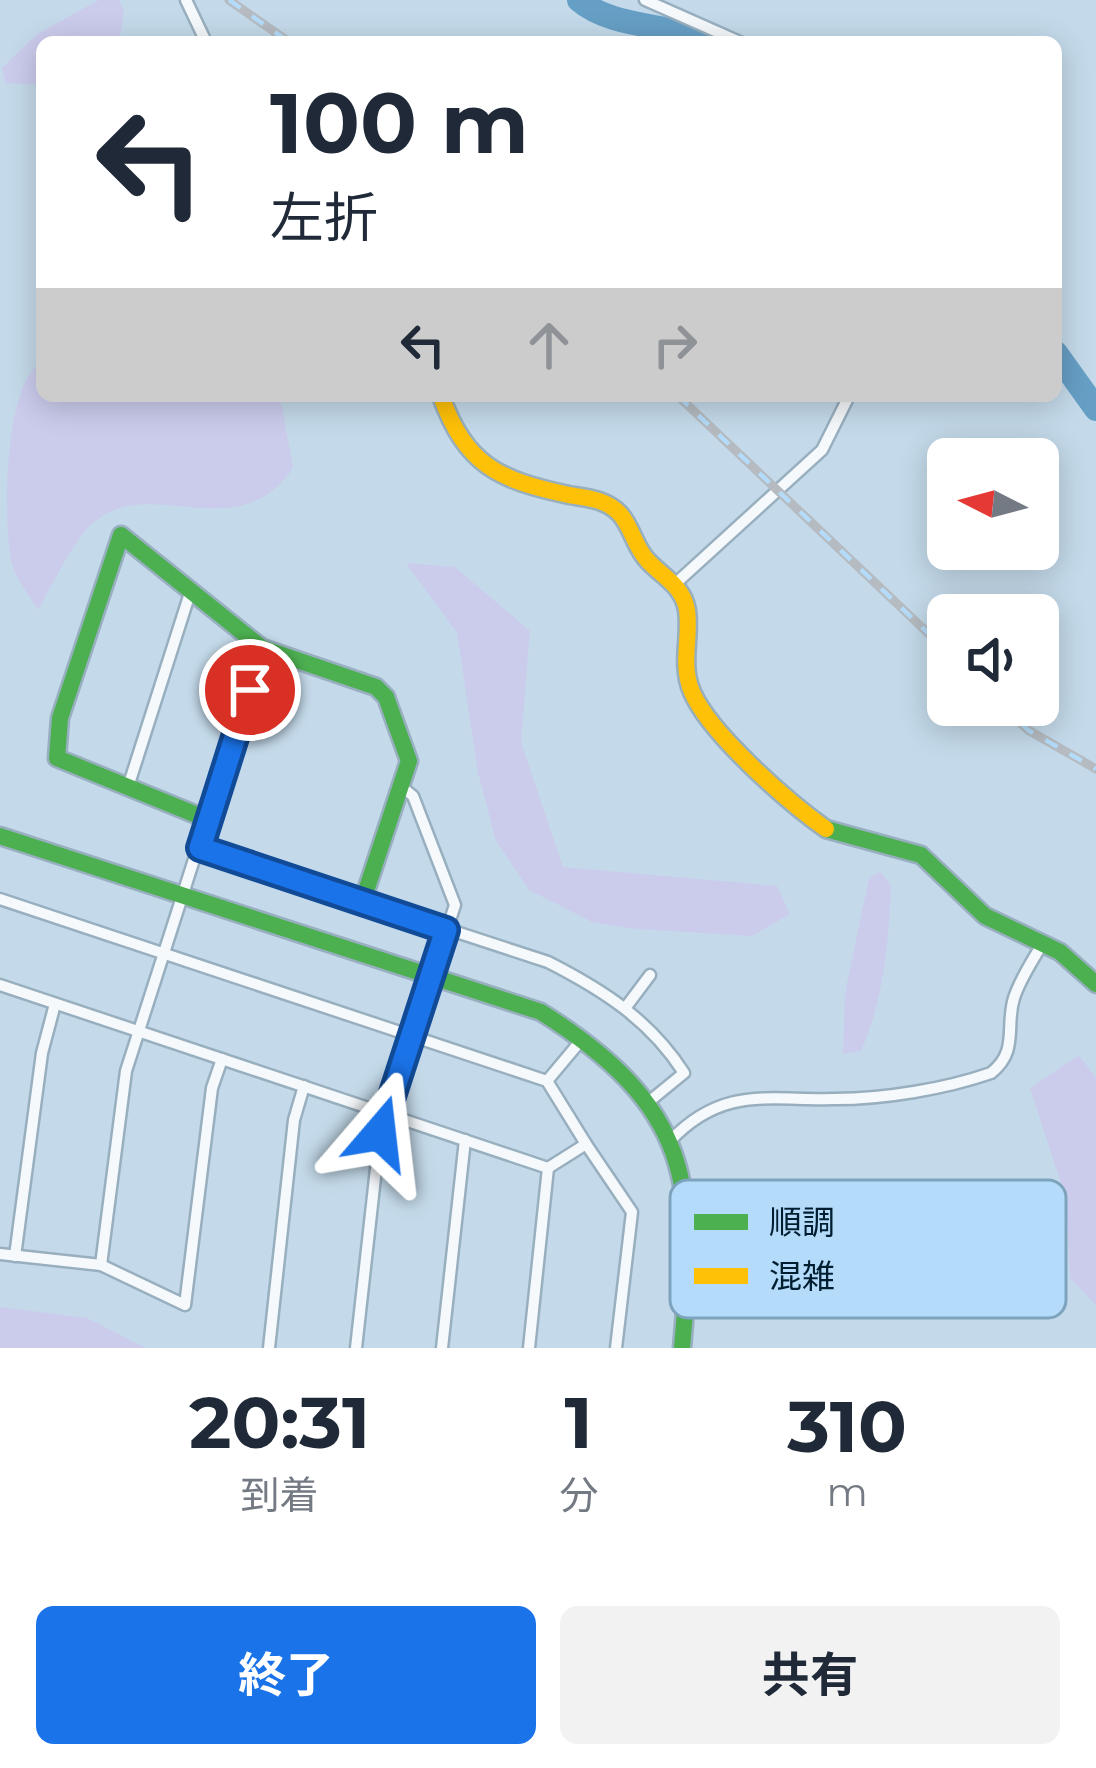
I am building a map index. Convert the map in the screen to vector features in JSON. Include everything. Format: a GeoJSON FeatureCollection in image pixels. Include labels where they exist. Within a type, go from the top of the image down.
{"type":"FeatureCollection","features":[{"type":"Feature","properties":{"kind":"street"},"geometry":{"type":"LineString","coordinates":[[186,0],[203,36]]}},
{"type":"Feature","properties":{"kind":"street"},"geometry":{"type":"LineString","coordinates":[[645,0],[726,36]]}},
{"type":"Feature","properties":{"kind":"street"},"geometry":{"type":"LineString","coordinates":[[443,402],[454,432],[478,464],[547,489],[598,499],[619,512],[645,559],[675,584],[687,608],[686,664],[692,692],[709,718],[805,814],[829,831],[921,855],[985,916],[1042,944],[1096,984]]}},
{"type":"Feature","properties":{"kind":"street"},"geometry":{"type":"LineString","coordinates":[[675,584],[822,450],[846,402]]}},
{"type":"Feature","properties":{"kind":"street"},"geometry":{"type":"LineString","coordinates":[[208,820],[57,758],[60,718],[121,535],[262,648],[376,687],[386,697],[410,761],[363,899]]}},
{"type":"Feature","properties":{"kind":"street"},"geometry":{"type":"LineString","coordinates":[[128,787],[190,593]]}},
{"type":"Feature","properties":{"kind":"street"},"geometry":{"type":"LineString","coordinates":[[101,1265],[126,1071],[262,648]]}},
{"type":"Feature","properties":{"kind":"street"},"geometry":{"type":"LineString","coordinates":[[356,1348],[386,1113],[455,904],[413,796],[402,787]]}},
{"type":"Feature","properties":{"kind":"street"},"geometry":{"type":"LineString","coordinates":[[0,836],[541,1012],[585,1036],[651,1100],[685,1180]]}},
{"type":"Feature","properties":{"kind":"street"},"geometry":{"type":"LineString","coordinates":[[200,848],[548,962],[626,1007],[683,1073],[651,1100]]}},
{"type":"Feature","properties":{"kind":"street"},"geometry":{"type":"LineString","coordinates":[[0,899],[547,1081],[632,1212],[616,1348]]}},
{"type":"Feature","properties":{"kind":"street"},"geometry":{"type":"LineString","coordinates":[[670,1141],[738,1100],[765,1094],[868,1096],[991,1073],[1011,1046],[1011,1006],[1042,944]]}},
{"type":"Feature","properties":{"kind":"street"},"geometry":{"type":"LineString","coordinates":[[626,1007],[650,975]]}},
{"type":"Feature","properties":{"kind":"street"},"geometry":{"type":"LineString","coordinates":[[0,985],[548,1168]]}},
{"type":"Feature","properties":{"kind":"street"},"geometry":{"type":"LineString","coordinates":[[15,1256],[41,1054],[55,1004]]}},
{"type":"Feature","properties":{"kind":"street"},"geometry":{"type":"LineString","coordinates":[[547,1081],[585,1036]]}},
{"type":"Feature","properties":{"kind":"street"},"geometry":{"type":"LineString","coordinates":[[0,1254],[101,1265],[185,1305],[212,1088],[222,1059]]}},
{"type":"Feature","properties":{"kind":"street"},"geometry":{"type":"LineString","coordinates":[[269,1348],[294,1120],[304,1086]]}},
{"type":"Feature","properties":{"kind":"street"},"geometry":{"type":"LineString","coordinates":[[442,1348],[466,1140]]}},
{"type":"Feature","properties":{"kind":"street"},"geometry":{"type":"LineString","coordinates":[[548,1168],[586,1144]]}},
{"type":"Feature","properties":{"kind":"street"},"geometry":{"type":"LineString","coordinates":[[529,1348],[548,1168]]}},
{"type":"Feature","properties":{"kind":"street"},"geometry":{"type":"LineString","coordinates":[[682,1348],[685,1318]]}},
{"type":"Feature","properties":{"kind":"shaded area"},"geometry":{"type":"Polygon","coordinates":[[[99,0],[119,0],[124,10],[120,36],[36,36],[36,85],[5,83],[2,68],[37,34],[99,0]]]}},
{"type":"Feature","properties":{"kind":"shaded area"},"geometry":{"type":"Polygon","coordinates":[[[36,368],[36,402],[281,402],[293,468],[270,493],[244,505],[134,505],[109,512],[79,539],[38,610],[11,560],[7,515],[13,423],[29,375],[36,368]]]}},
{"type":"Feature","properties":{"kind":"shaded area"},"geometry":{"type":"Polygon","coordinates":[[[406,563],[455,567],[530,631],[521,742],[563,867],[777,886],[790,914],[752,936],[637,929],[594,923],[529,890],[496,841],[478,773],[457,633],[406,563]]]}},
{"type":"Feature","properties":{"kind":"shaded area"},"geometry":{"type":"Polygon","coordinates":[[[880,872],[891,885],[880,990],[861,1051],[843,1054],[845,993],[869,878],[880,872]]]}},
{"type":"Feature","properties":{"kind":"shaded area"},"geometry":{"type":"Polygon","coordinates":[[[1079,1055],[1096,1078],[1096,1305],[1070,1278],[1066,1180],[1060,1180],[1030,1088],[1079,1055]]]}},
{"type":"Feature","properties":{"kind":"shaded area"},"geometry":{"type":"Polygon","coordinates":[[[0,1307],[87,1318],[146,1348],[0,1348],[0,1307]]]}},
{"type":"Feature","properties":{"kind":"waterway"},"geometry":{"type":"LineString","coordinates":[[579,0],[608,16],[695,36]]}},
{"type":"Feature","properties":{"kind":"waterway"},"geometry":{"type":"LineString","coordinates":[[1062,361],[1096,409]]}},
{"type":"Feature","properties":{"kind":"railway"},"geometry":{"type":"LineString","coordinates":[[229,0],[280,36]]}},
{"type":"Feature","properties":{"kind":"railway"},"geometry":{"type":"LineString","coordinates":[[684,402],[927,632]]}},
{"type":"Feature","properties":{"kind":"railway"},"geometry":{"type":"LineString","coordinates":[[1024,726],[1096,769]]}},
{"type":"Feature","properties":{"kind":"traffic: fast"},"geometry":{"type":"LineString","coordinates":[[209,820],[57,758],[60,718],[121,535],[262,648],[376,687],[386,697],[409,761],[363,900]]}},
{"type":"Feature","properties":{"kind":"traffic: fast"},"geometry":{"type":"LineString","coordinates":[[826,829],[921,855],[985,916],[1060,952],[1096,984]]}},
{"type":"Feature","properties":{"kind":"traffic: fast"},"geometry":{"type":"LineString","coordinates":[[0,836],[541,1012],[591,1047],[628,1081],[655,1116],[680,1180]]}},
{"type":"Feature","properties":{"kind":"traffic: fast"},"geometry":{"type":"LineString","coordinates":[[682,1348],[684,1318]]}},
{"type":"Feature","properties":{"kind":"traffic: slow"},"geometry":{"type":"LineString","coordinates":[[444,402],[462,438],[488,466],[523,483],[602,502],[620,514],[644,556],[685,602],[687,671],[701,709],[751,766],[826,829]]}},
{"type":"Feature","properties":{"kind":"route"},"geometry":{"type":"LineString","coordinates":[[250,690],[200,848],[446,930],[380,1133]]}}]}
